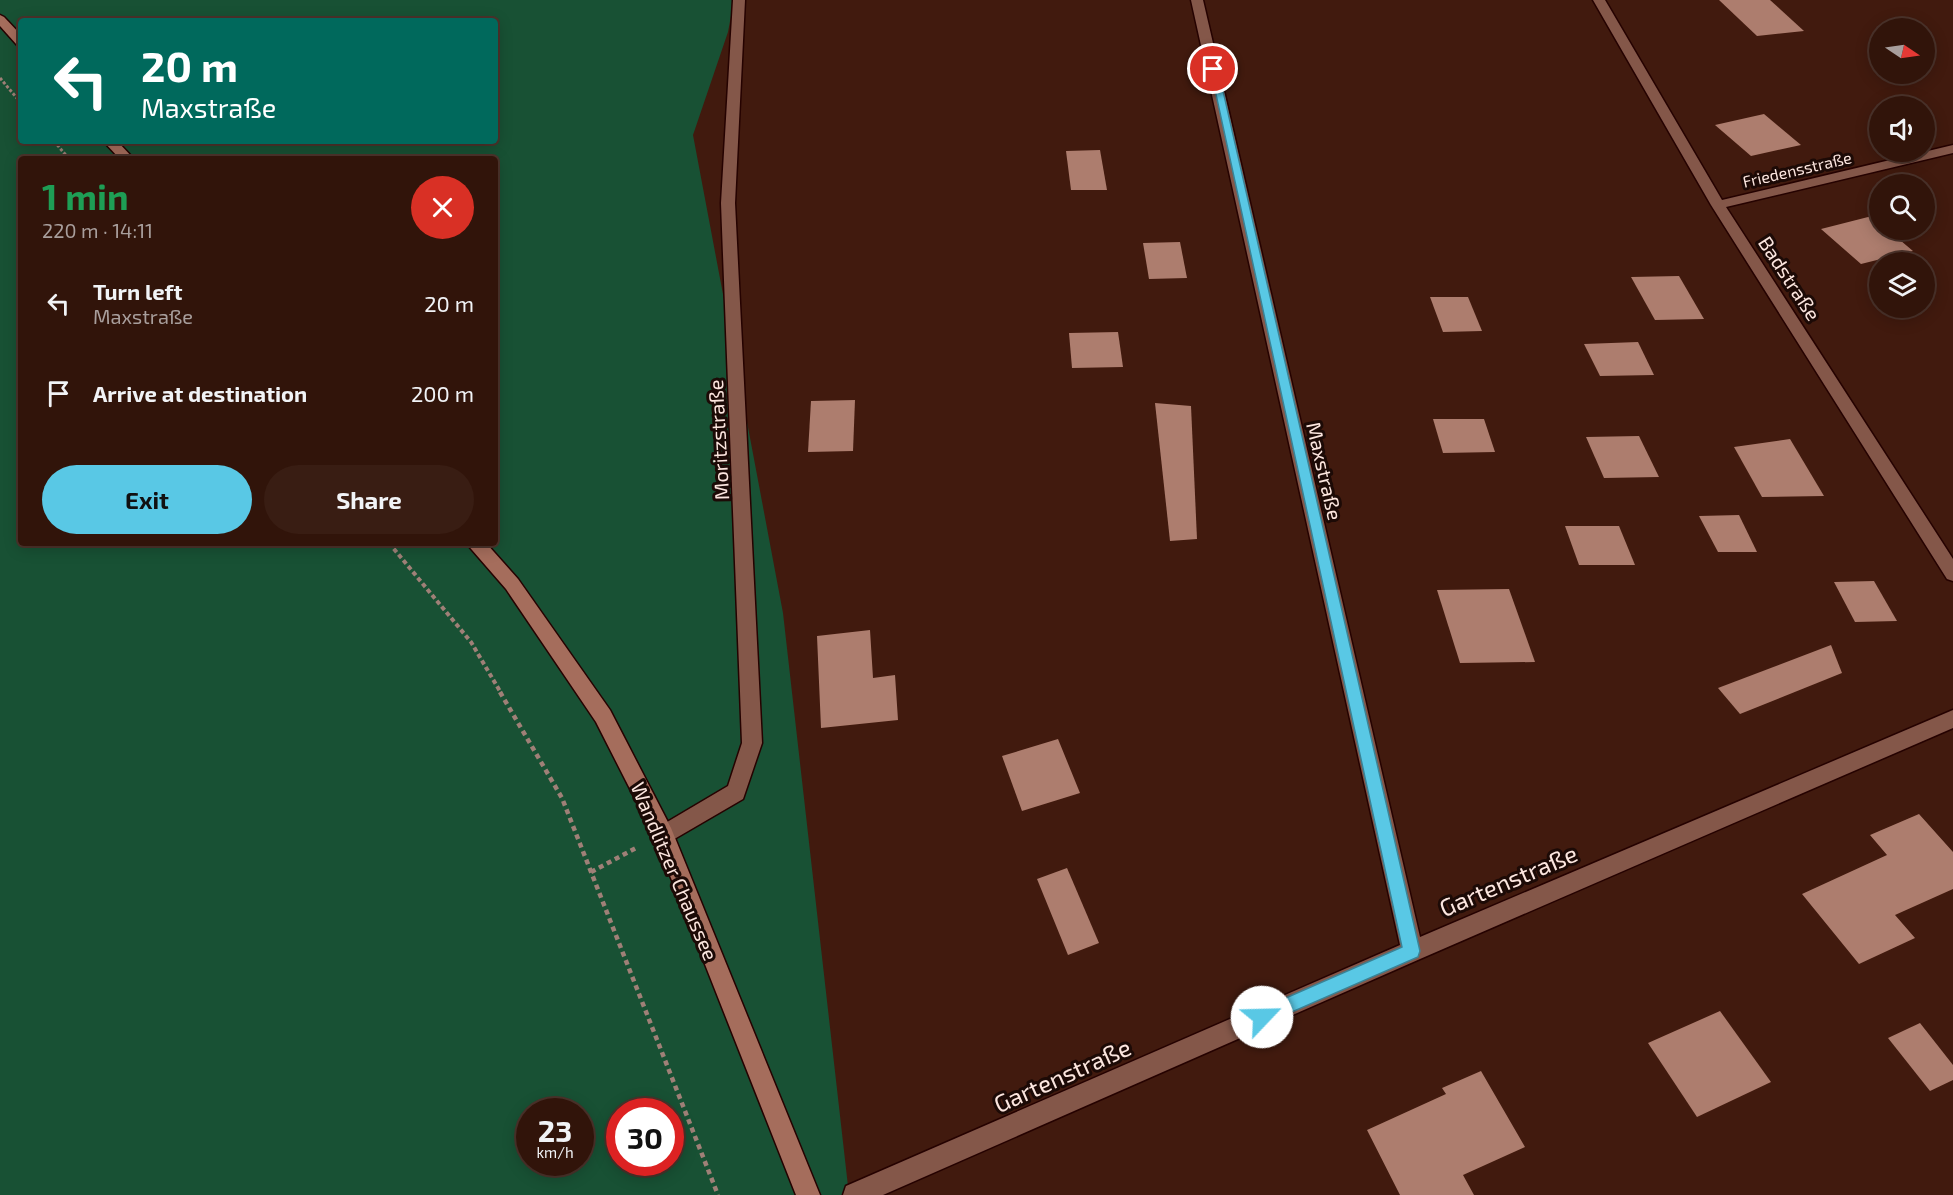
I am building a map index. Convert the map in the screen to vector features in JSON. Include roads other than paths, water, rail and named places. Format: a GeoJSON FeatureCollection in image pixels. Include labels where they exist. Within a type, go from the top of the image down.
{"type":"FeatureCollection","features":[{"type":"Feature","properties":{"kind":"street","name":"Moritzstraße"},"geometry":{"type":"LineString","coordinates":[[664,834],[736,792],[752,743],[728,203],[739,0]]}},
{"type":"Feature","properties":{"kind":"street","name":"Maxstraße"},"geometry":{"type":"LineString","coordinates":[[1197,0],[1412,951]]}},
{"type":"Feature","properties":{"kind":"street","name":"Badstraße"},"geometry":{"type":"LineString","coordinates":[[1599,0],[1718,205],[1953,574]]}},
{"type":"Feature","properties":{"kind":"street"},"geometry":{"type":"LineString","coordinates":[[0,19],[18,39]]}},
{"type":"Feature","properties":{"kind":"street"},"geometry":{"type":"LineString","coordinates":[[114,144],[124,156]]}},
{"type":"Feature","properties":{"kind":"street","name":"Friedensstraße"},"geometry":{"type":"LineString","coordinates":[[1718,205],[1953,149]]}},
{"type":"Feature","properties":{"kind":"street","name":"Wandlitzer Chaussee"},"geometry":{"type":"LineString","coordinates":[[478,546],[512,584],[603,716],[664,834],[808,1195]]}},
{"type":"Feature","properties":{"kind":"street","name":"Gartenstraße"},"geometry":{"type":"LineString","coordinates":[[855,1195],[1412,951],[1953,719]]}}]}
